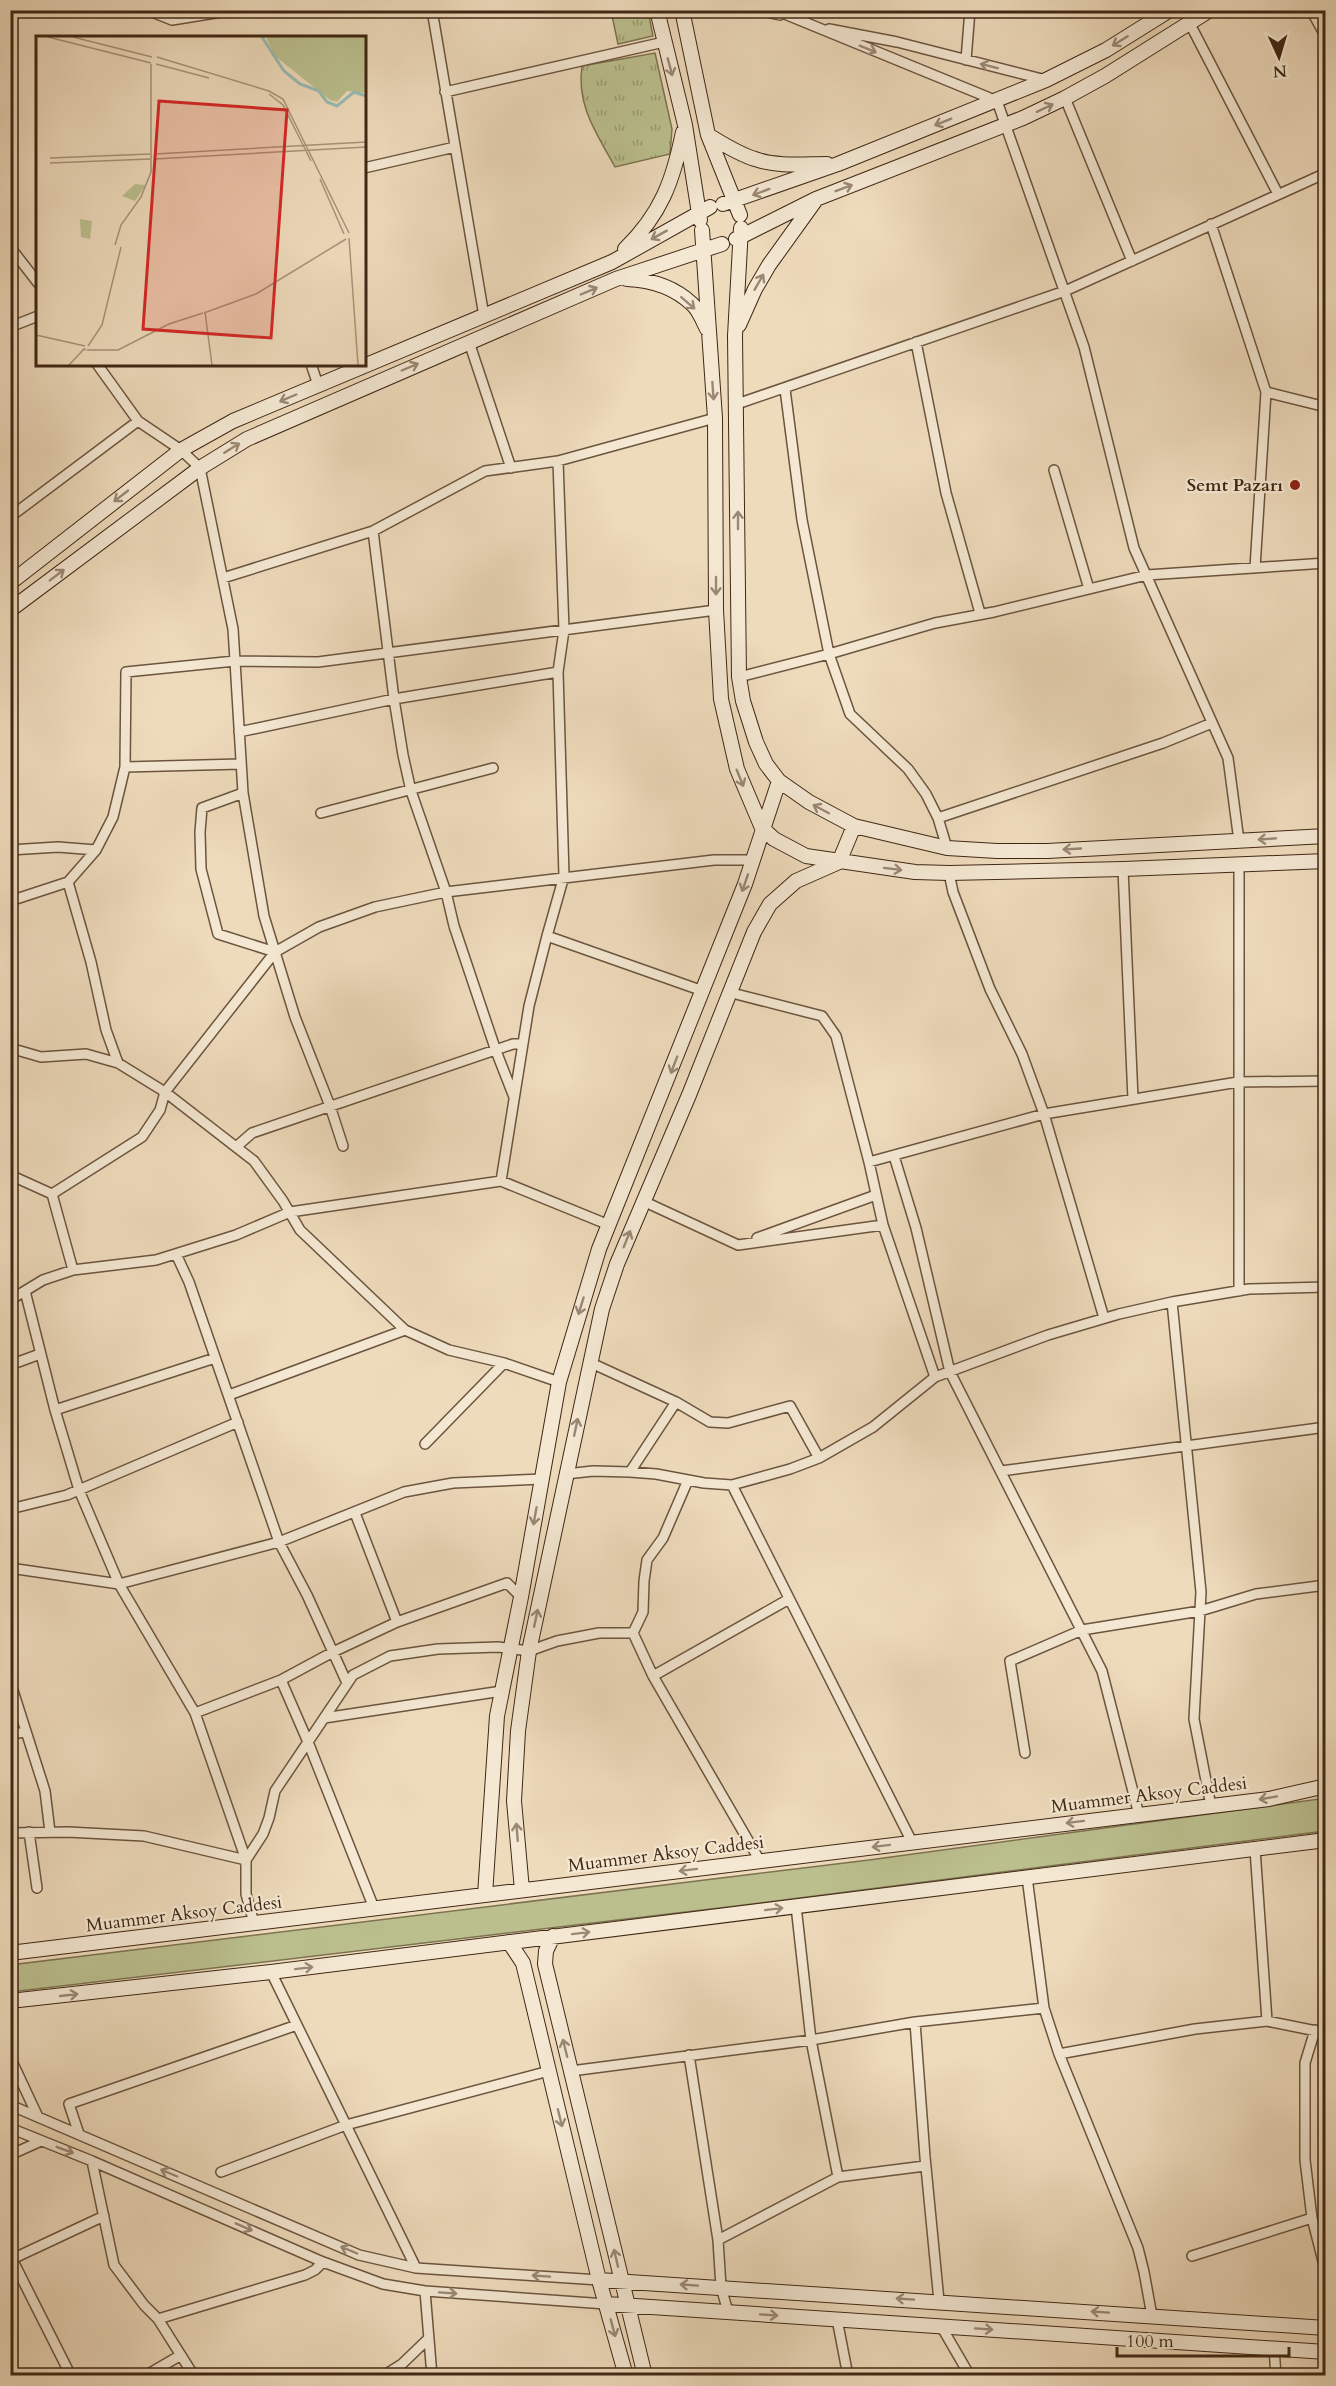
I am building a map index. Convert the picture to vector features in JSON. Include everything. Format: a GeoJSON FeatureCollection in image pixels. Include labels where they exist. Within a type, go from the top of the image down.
{"type":"FeatureCollection","features":[{"type":"Feature","properties":{"kind":"street"},"geometry":{"type":"LineString","coordinates":[[147,10],[172,20],[197,14],[234,10]]}},
{"type":"Feature","properties":{"kind":"street"},"geometry":{"type":"LineString","coordinates":[[432,10],[484,316]]}},
{"type":"Feature","properties":{"kind":"street"},"geometry":{"type":"LineString","coordinates":[[657,10],[685,124],[711,213],[703,250],[715,418],[716,610],[721,699],[737,770],[762,828],[774,838],[806,856],[915,872],[1123,869],[1326,861]]}},
{"type":"Feature","properties":{"kind":"street"},"geometry":{"type":"LineString","coordinates":[[682,10],[708,135],[710,241],[736,233]]}},
{"type":"Feature","properties":{"kind":"street"},"geometry":{"type":"LineString","coordinates":[[757,10],[785,16],[997,101],[1007,124],[1084,347],[1134,549],[1227,758],[1239,841],[1239,1291]]}},
{"type":"Feature","properties":{"kind":"street"},"geometry":{"type":"LineString","coordinates":[[775,10],[785,16]]}},
{"type":"Feature","properties":{"kind":"street"},"geometry":{"type":"LineString","coordinates":[[966,60],[970,10]]}},
{"type":"Feature","properties":{"kind":"street"},"geometry":{"type":"LineString","coordinates":[[10,610],[200,468],[247,439],[616,279],[703,250],[736,233],[816,199],[1007,124],[1065,98],[1105,76],[1210,10]]}},
{"type":"Feature","properties":{"kind":"street"},"geometry":{"type":"LineString","coordinates":[[1311,10],[1326,37]]}},
{"type":"Feature","properties":{"kind":"street"},"geometry":{"type":"LineString","coordinates":[[366,365],[612,262],[711,213],[1046,80],[1106,50],[1168,11]]}},
{"type":"Feature","properties":{"kind":"street"},"geometry":{"type":"LineString","coordinates":[[1190,24],[1278,194]]}},
{"type":"Feature","properties":{"kind":"street"},"geometry":{"type":"LineString","coordinates":[[814,27],[897,42],[1046,80]]}},
{"type":"Feature","properties":{"kind":"street"},"geometry":{"type":"LineString","coordinates":[[445,92],[664,42]]}},
{"type":"Feature","properties":{"kind":"street"},"geometry":{"type":"LineString","coordinates":[[1065,98],[1132,261]]}},
{"type":"Feature","properties":{"kind":"street"},"geometry":{"type":"LineString","coordinates":[[612,262],[644,230],[661,204],[676,165],[685,124]]}},
{"type":"Feature","properties":{"kind":"street"},"geometry":{"type":"LineString","coordinates":[[708,135],[758,160],[790,164],[838,164]]}},
{"type":"Feature","properties":{"kind":"street"},"geometry":{"type":"LineString","coordinates":[[366,168],[454,147]]}},
{"type":"Feature","properties":{"kind":"street"},"geometry":{"type":"LineString","coordinates":[[737,404],[1065,291],[1326,173]]}},
{"type":"Feature","properties":{"kind":"street"},"geometry":{"type":"LineString","coordinates":[[735,336],[754,289],[816,199]]}},
{"type":"Feature","properties":{"kind":"street"},"geometry":{"type":"LineString","coordinates":[[711,213],[736,233]]}},
{"type":"Feature","properties":{"kind":"street"},"geometry":{"type":"LineString","coordinates":[[1212,224],[1266,392],[1255,568]]}},
{"type":"Feature","properties":{"kind":"street"},"geometry":{"type":"LineString","coordinates":[[736,233],[739,677],[743,701],[756,742],[766,764],[779,781],[809,802],[855,826],[947,848],[1047,851],[1326,836]]}},
{"type":"Feature","properties":{"kind":"street"},"geometry":{"type":"LineString","coordinates":[[10,247],[36,280]]}},
{"type":"Feature","properties":{"kind":"street"},"geometry":{"type":"LineString","coordinates":[[616,279],[649,280],[675,292],[693,305],[710,332]]}},
{"type":"Feature","properties":{"kind":"street"},"geometry":{"type":"LineString","coordinates":[[10,327],[36,317]]}},
{"type":"Feature","properties":{"kind":"street"},"geometry":{"type":"LineString","coordinates":[[469,342],[511,468]]}},
{"type":"Feature","properties":{"kind":"street"},"geometry":{"type":"LineString","coordinates":[[916,342],[946,493],[980,613]]}},
{"type":"Feature","properties":{"kind":"street"},"geometry":{"type":"LineString","coordinates":[[98,366],[138,421],[180,450],[200,468],[233,629],[243,793],[264,916],[295,1017],[343,1146]]}},
{"type":"Feature","properties":{"kind":"street"},"geometry":{"type":"LineString","coordinates":[[312,366],[318,385]]}},
{"type":"Feature","properties":{"kind":"street"},"geometry":{"type":"LineString","coordinates":[[10,583],[180,450],[233,421],[364,366]]}},
{"type":"Feature","properties":{"kind":"street"},"geometry":{"type":"LineString","coordinates":[[784,388],[802,520],[829,654],[850,714],[908,769],[926,794],[938,818],[947,848]]}},
{"type":"Feature","properties":{"kind":"street"},"geometry":{"type":"LineString","coordinates":[[1266,392],[1326,407]]}},
{"type":"Feature","properties":{"kind":"street"},"geometry":{"type":"LineString","coordinates":[[224,579],[373,531],[485,471],[558,461],[715,418]]}},
{"type":"Feature","properties":{"kind":"street"},"geometry":{"type":"LineString","coordinates":[[10,517],[138,421]]}},
{"type":"Feature","properties":{"kind":"street"},"geometry":{"type":"LineString","coordinates":[[501,1181],[529,1006],[564,876],[558,672],[564,630],[558,461]]}},
{"type":"Feature","properties":{"kind":"street"},"geometry":{"type":"LineString","coordinates":[[1054,470],[1089,590]]}},
{"type":"Feature","properties":{"kind":"street"},"geometry":{"type":"LineString","coordinates":[[373,531],[394,699],[411,791],[446,892],[454,926],[496,1051],[514,1097]]}},
{"type":"Feature","properties":{"kind":"street"},"geometry":{"type":"LineString","coordinates":[[739,677],[936,623],[1147,575],[1326,563]]}},
{"type":"Feature","properties":{"kind":"street"},"geometry":{"type":"LineString","coordinates":[[10,901],[68,882],[96,850],[113,817],[125,767],[126,672],[235,661],[318,662],[716,610]]}},
{"type":"Feature","properties":{"kind":"street"},"geometry":{"type":"LineString","coordinates":[[239,732],[394,699],[558,672]]}},
{"type":"Feature","properties":{"kind":"street"},"geometry":{"type":"LineString","coordinates":[[938,818],[1163,743],[1212,723]]}},
{"type":"Feature","properties":{"kind":"street"},"geometry":{"type":"LineString","coordinates":[[125,767],[241,764]]}},
{"type":"Feature","properties":{"kind":"street"},"geometry":{"type":"LineString","coordinates":[[321,813],[493,768]]}},
{"type":"Feature","properties":{"kind":"street"},"geometry":{"type":"LineString","coordinates":[[485,1895],[497,1716],[521,1597],[559,1382],[581,1305],[609,1225],[703,991],[779,781]]}},
{"type":"Feature","properties":{"kind":"street"},"geometry":{"type":"LineString","coordinates":[[243,793],[202,808],[201,869],[218,934],[275,952]]}},
{"type":"Feature","properties":{"kind":"street"},"geometry":{"type":"LineString","coordinates":[[522,1890],[514,1801],[518,1731],[529,1651],[590,1362],[606,1298],[643,1201],[689,1095],[728,992],[754,932],[770,904],[796,881],[839,862],[855,826]]}},
{"type":"Feature","properties":{"kind":"street"},"geometry":{"type":"LineString","coordinates":[[10,850],[58,848],[96,850]]}},
{"type":"Feature","properties":{"kind":"street"},"geometry":{"type":"LineString","coordinates":[[52,1194],[142,1137],[160,1110],[165,1092],[275,952],[319,927],[375,907],[446,892],[564,876],[714,860],[752,860]]}},
{"type":"Feature","properties":{"kind":"street"},"geometry":{"type":"LineString","coordinates":[[1123,869],[1133,1099]]}},
{"type":"Feature","properties":{"kind":"street"},"geometry":{"type":"LineString","coordinates":[[949,873],[953,892],[990,989],[1022,1054],[1044,1114],[1104,1318]]}},
{"type":"Feature","properties":{"kind":"street"},"geometry":{"type":"LineString","coordinates":[[68,882],[91,962],[106,1030],[118,1063]]}},
{"type":"Feature","properties":{"kind":"street"},"geometry":{"type":"LineString","coordinates":[[547,936],[703,991]]}},
{"type":"Feature","properties":{"kind":"street"},"geometry":{"type":"LineString","coordinates":[[728,992],[822,1016],[836,1035],[883,1225],[935,1377]]}},
{"type":"Feature","properties":{"kind":"street"},"geometry":{"type":"LineString","coordinates":[[236,1147],[252,1133],[513,1044],[523,1044]]}},
{"type":"Feature","properties":{"kind":"street"},"geometry":{"type":"LineString","coordinates":[[10,1048],[42,1057],[86,1054],[118,1063],[165,1092],[254,1161],[300,1230],[405,1330],[449,1350],[504,1364],[559,1382]]}},
{"type":"Feature","properties":{"kind":"street"},"geometry":{"type":"LineString","coordinates":[[869,1162],[1044,1114],[1238,1082],[1326,1080]]}},
{"type":"Feature","properties":{"kind":"street"},"geometry":{"type":"LineString","coordinates":[[894,1156],[916,1228],[950,1372],[1102,1671],[1138,1815]]}},
{"type":"Feature","properties":{"kind":"street"},"geometry":{"type":"LineString","coordinates":[[10,1175],[52,1194]]}},
{"type":"Feature","properties":{"kind":"street"},"geometry":{"type":"LineString","coordinates":[[10,1300],[43,1280],[73,1270],[156,1260],[236,1235],[290,1212],[501,1181],[609,1225]]}},
{"type":"Feature","properties":{"kind":"street"},"geometry":{"type":"LineString","coordinates":[[52,1194],[73,1270]]}},
{"type":"Feature","properties":{"kind":"street"},"geometry":{"type":"LineString","coordinates":[[738,1245],[876,1195]]}},
{"type":"Feature","properties":{"kind":"street"},"geometry":{"type":"LineString","coordinates":[[643,1201],[738,1245],[883,1225]]}},
{"type":"Feature","properties":{"kind":"street"},"geometry":{"type":"LineString","coordinates":[[176,1254],[189,1282],[279,1542],[347,1683]]}},
{"type":"Feature","properties":{"kind":"street"},"geometry":{"type":"LineString","coordinates":[[10,1568],[119,1584],[279,1542],[404,1492],[453,1483],[542,1479],[593,1471],[656,1474],[704,1484],[732,1485],[790,1469],[819,1458],[873,1427],[935,1377],[1048,1335],[1104,1318],[1172,1302],[1239,1291],[1326,1287]]}},
{"type":"Feature","properties":{"kind":"street"},"geometry":{"type":"LineString","coordinates":[[25,1292],[55,1410],[79,1490],[119,1584],[195,1713],[246,1860],[246,1894],[254,1923]]}},
{"type":"Feature","properties":{"kind":"street"},"geometry":{"type":"LineString","coordinates":[[1172,1302],[1201,1592],[1194,1719],[1211,1806]]}},
{"type":"Feature","properties":{"kind":"street"},"geometry":{"type":"LineString","coordinates":[[229,1395],[405,1330]]}},
{"type":"Feature","properties":{"kind":"street"},"geometry":{"type":"LineString","coordinates":[[10,1365],[40,1354]]}},
{"type":"Feature","properties":{"kind":"street"},"geometry":{"type":"LineString","coordinates":[[55,1410],[215,1358]]}},
{"type":"Feature","properties":{"kind":"street"},"geometry":{"type":"LineString","coordinates":[[590,1362],[676,1402],[710,1422],[728,1423],[790,1406],[819,1458]]}},
{"type":"Feature","properties":{"kind":"street"},"geometry":{"type":"LineString","coordinates":[[425,1444],[504,1364]]}},
{"type":"Feature","properties":{"kind":"street"},"geometry":{"type":"LineString","coordinates":[[630,1472],[676,1402]]}},
{"type":"Feature","properties":{"kind":"street"},"geometry":{"type":"LineString","coordinates":[[10,1509],[67,1495],[238,1422]]}},
{"type":"Feature","properties":{"kind":"street"},"geometry":{"type":"LineString","coordinates":[[1000,1471],[1326,1427]]}},
{"type":"Feature","properties":{"kind":"street"},"geometry":{"type":"LineString","coordinates":[[633,1633],[643,1612],[647,1560],[663,1538],[688,1480]]}},
{"type":"Feature","properties":{"kind":"street"},"geometry":{"type":"LineString","coordinates":[[732,1485],[912,1842]]}},
{"type":"Feature","properties":{"kind":"street"},"geometry":{"type":"LineString","coordinates":[[355,1513],[397,1622]]}},
{"type":"Feature","properties":{"kind":"street"},"geometry":{"type":"LineString","coordinates":[[195,1713],[281,1680],[397,1622],[507,1583],[521,1597]]}},
{"type":"Feature","properties":{"kind":"street"},"geometry":{"type":"LineString","coordinates":[[1024,1753],[1010,1660],[1082,1630],[1200,1611],[1256,1594],[1326,1585]]}},
{"type":"Feature","properties":{"kind":"street"},"geometry":{"type":"LineString","coordinates":[[653,1676],[789,1599]]}},
{"type":"Feature","properties":{"kind":"street"},"geometry":{"type":"LineString","coordinates":[[246,1860],[263,1834],[275,1791],[352,1675],[390,1656],[438,1649],[529,1651],[557,1641],[599,1633],[633,1633]]}},
{"type":"Feature","properties":{"kind":"street"},"geometry":{"type":"LineString","coordinates":[[633,1633],[653,1676],[760,1861]]}},
{"type":"Feature","properties":{"kind":"street"},"geometry":{"type":"LineString","coordinates":[[281,1680],[374,1908]]}},
{"type":"Feature","properties":{"kind":"street"},"geometry":{"type":"LineString","coordinates":[[10,1681],[45,1791],[50,1832]]}},
{"type":"Feature","properties":{"kind":"street"},"geometry":{"type":"LineString","coordinates":[[324,1718],[502,1691]]}},
{"type":"Feature","properties":{"kind":"street"},"geometry":{"type":"LineString","coordinates":[[10,1734],[26,1732]]}},
{"type":"Feature","properties":{"kind":"street","name":"Muammer Aksoy Caddesi"},"geometry":{"type":"LineString","coordinates":[[10,1953],[1211,1806],[1269,1798],[1326,1786]]}},
{"type":"Feature","properties":{"kind":"street"},"geometry":{"type":"LineString","coordinates":[[28,1832],[37,1888]]}},
{"type":"Feature","properties":{"kind":"street"},"geometry":{"type":"LineString","coordinates":[[10,1833],[50,1832],[144,1836],[246,1860]]}},
{"type":"Feature","properties":{"kind":"street"},"geometry":{"type":"LineString","coordinates":[[10,2001],[271,1972],[1326,1839]]}},
{"type":"Feature","properties":{"kind":"street"},"geometry":{"type":"LineString","coordinates":[[1255,1849],[1267,2021]]}},
{"type":"Feature","properties":{"kind":"street"},"geometry":{"type":"LineString","coordinates":[[1027,1877],[1044,2008],[1059,2055],[1138,2248],[1152,2316]]}},
{"type":"Feature","properties":{"kind":"street"},"geometry":{"type":"LineString","coordinates":[[796,1906],[811,2040],[838,2177]]}},
{"type":"Feature","properties":{"kind":"street"},"geometry":{"type":"LineString","coordinates":[[553,1936],[546,1951],[544,1964],[645,2376]]}},
{"type":"Feature","properties":{"kind":"street"},"geometry":{"type":"LineString","coordinates":[[509,1942],[523,1963],[599,2280],[626,2376]]}},
{"type":"Feature","properties":{"kind":"street"},"geometry":{"type":"LineString","coordinates":[[271,1972],[416,2268]]}},
{"type":"Feature","properties":{"kind":"street"},"geometry":{"type":"LineString","coordinates":[[571,2071],[811,2040],[915,2022],[1044,2008]]}},
{"type":"Feature","properties":{"kind":"street"},"geometry":{"type":"LineString","coordinates":[[1059,2055],[1195,2029],[1267,2021],[1326,2032]]}},
{"type":"Feature","properties":{"kind":"street"},"geometry":{"type":"LineString","coordinates":[[915,2022],[941,2326],[970,2376]]}},
{"type":"Feature","properties":{"kind":"street"},"geometry":{"type":"LineString","coordinates":[[79,2134],[69,2104],[297,2025]]}},
{"type":"Feature","properties":{"kind":"street"},"geometry":{"type":"LineString","coordinates":[[1315,2030],[1305,2062],[1305,2160],[1312,2218],[1326,2273]]}},
{"type":"Feature","properties":{"kind":"street"},"geometry":{"type":"LineString","coordinates":[[689,2055],[718,2240],[722,2287],[728,2312]]}},
{"type":"Feature","properties":{"kind":"street"},"geometry":{"type":"LineString","coordinates":[[10,2057],[38,2117]]}},
{"type":"Feature","properties":{"kind":"street"},"geometry":{"type":"LineString","coordinates":[[220,2172],[346,2125],[549,2071]]}},
{"type":"Feature","properties":{"kind":"street"},"geometry":{"type":"LineString","coordinates":[[10,2105],[359,2255],[416,2268],[1326,2328]]}},
{"type":"Feature","properties":{"kind":"street"},"geometry":{"type":"LineString","coordinates":[[10,2128],[92,2161],[323,2262],[383,2284],[425,2291],[1326,2352]]}},
{"type":"Feature","properties":{"kind":"street"},"geometry":{"type":"LineString","coordinates":[[10,2155],[41,2141]]}},
{"type":"Feature","properties":{"kind":"street"},"geometry":{"type":"LineString","coordinates":[[92,2161],[114,2265],[144,2305],[158,2319],[194,2376]]}},
{"type":"Feature","properties":{"kind":"street"},"geometry":{"type":"LineString","coordinates":[[718,2240],[838,2177],[926,2166]]}},
{"type":"Feature","properties":{"kind":"street"},"geometry":{"type":"LineString","coordinates":[[71,2376],[11,2260],[104,2216]]}},
{"type":"Feature","properties":{"kind":"street"},"geometry":{"type":"LineString","coordinates":[[1192,2256],[1312,2218]]}},
{"type":"Feature","properties":{"kind":"street"},"geometry":{"type":"LineString","coordinates":[[158,2319],[305,2274],[315,2270],[323,2262]]}},
{"type":"Feature","properties":{"kind":"street"},"geometry":{"type":"LineString","coordinates":[[425,2291],[432,2376]]}},
{"type":"Feature","properties":{"kind":"street"},"geometry":{"type":"LineString","coordinates":[[837,2319],[848,2376]]}},
{"type":"Feature","properties":{"kind":"street"},"geometry":{"type":"LineString","coordinates":[[383,2376],[402,2364],[429,2338]]}},
{"type":"Feature","properties":{"kind":"street"},"geometry":{"type":"LineString","coordinates":[[1274,2349],[1276,2376]]}},
{"type":"Feature","properties":{"kind":"street"},"geometry":{"type":"LineString","coordinates":[[145,2376],[181,2355]]}},
{"type":"Feature","properties":{"kind":"green space"},"geometry":{"type":"Polygon","coordinates":[[[611,11],[648,11],[653,36],[618,44],[611,11]]]}},
{"type":"Feature","properties":{"kind":"green space"},"geometry":{"type":"Polygon","coordinates":[[[655,53],[672,129],[670,154],[615,167],[595,131],[585,106],[582,94],[582,66],[655,53]]]}},
{"type":"Feature","properties":{"kind":"green space"},"geometry":{"type":"Polygon","coordinates":[[[1319,1799],[1325,1831],[736,1906],[11,1992],[10,1965],[869,1860],[1319,1799]]]}},
{"type":"Feature","properties":{"kind":"place","name":"Semt Pazarı"},"geometry":{"type":"Point","coordinates":[1295,485]}}]}
